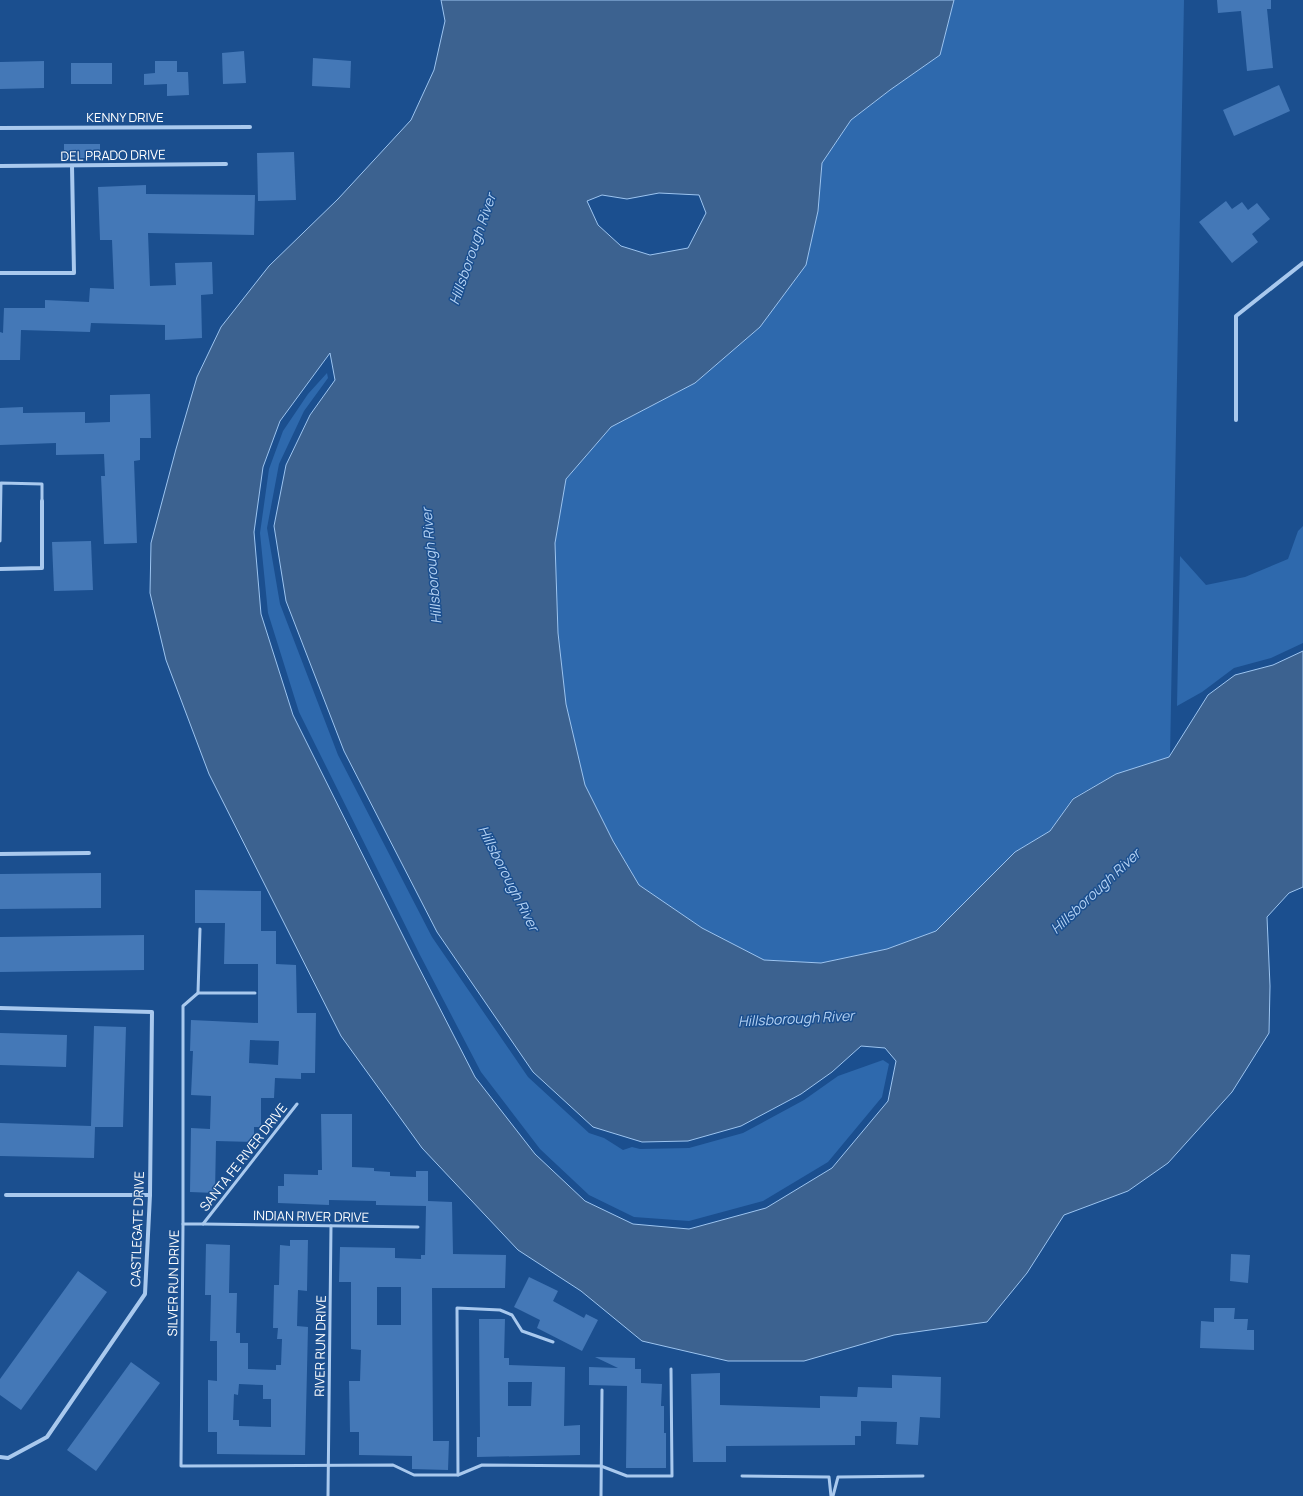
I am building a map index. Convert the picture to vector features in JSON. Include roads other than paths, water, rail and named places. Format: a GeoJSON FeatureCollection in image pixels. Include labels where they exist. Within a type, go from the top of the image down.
{"type":"FeatureCollection","features":[{"type":"Feature","properties":{"kind":"street","name":"KENNY DRIVE"},"geometry":{"type":"LineString","coordinates":[[0,128],[250,127]]}},
{"type":"Feature","properties":{"kind":"street","name":"DEL PRADO DRIVE"},"geometry":{"type":"LineString","coordinates":[[0,166],[226,164]]}},
{"type":"Feature","properties":{"kind":"street"},"geometry":{"type":"LineString","coordinates":[[0,273],[74,272],[72,166]]}},
{"type":"Feature","properties":{"kind":"street"},"geometry":{"type":"LineString","coordinates":[[1236,420],[1236,316],[1303,263]]}},
{"type":"Feature","properties":{"kind":"street"},"geometry":{"type":"LineString","coordinates":[[0,569],[42,568],[42,501]]}},
{"type":"Feature","properties":{"kind":"street"},"geometry":{"type":"LineString","coordinates":[[0,854],[89,853]]}},
{"type":"Feature","properties":{"kind":"street","name":"CASTLEGATE DRIVE"},"geometry":{"type":"LineString","coordinates":[[0,1008],[152,1012],[150,1195],[145,1294],[47,1437],[8,1458],[0,1457]]}},
{"type":"Feature","properties":{"kind":"street"},"geometry":{"type":"LineString","coordinates":[[6,1195],[150,1195]]}},
{"type":"Feature","properties":{"kind":"lane"},"geometry":{"type":"LineString","coordinates":[[0,541],[1,483],[42,484],[42,501]]}},
{"type":"Feature","properties":{"kind":"lane"},"geometry":{"type":"LineString","coordinates":[[200,929],[198,993],[255,992]]}},
{"type":"Feature","properties":{"kind":"lane","name":"SILVER RUN DRIVE"},"geometry":{"type":"LineString","coordinates":[[198,993],[183,1006],[181,1466],[328,1466]]}},
{"type":"Feature","properties":{"kind":"lane","name":"SANTA FE RIVER DRIVE"},"geometry":{"type":"LineString","coordinates":[[183,1224],[203,1224],[297,1104]]}},
{"type":"Feature","properties":{"kind":"lane","name":"INDIAN RIVER DRIVE"},"geometry":{"type":"LineString","coordinates":[[203,1224],[418,1227]]}},
{"type":"Feature","properties":{"kind":"lane","name":"RIVER RUN DRIVE"},"geometry":{"type":"LineString","coordinates":[[328,1466],[331,1226]]}},
{"type":"Feature","properties":{"kind":"lane"},"geometry":{"type":"LineString","coordinates":[[458,1475],[456,1308],[500,1310],[512,1315],[522,1331],[553,1342]]}},
{"type":"Feature","properties":{"kind":"lane"},"geometry":{"type":"LineString","coordinates":[[328,1496],[328,1466],[393,1465],[414,1475],[458,1475],[482,1465],[601,1466],[627,1476],[672,1476],[671,1369]]}},
{"type":"Feature","properties":{"kind":"lane"},"geometry":{"type":"LineString","coordinates":[[601,1496],[602,1390]]}},
{"type":"Feature","properties":{"kind":"lane"},"geometry":{"type":"LineString","coordinates":[[742,1476],[829,1477],[832,1496]]}},
{"type":"Feature","properties":{"kind":"lane"},"geometry":{"type":"LineString","coordinates":[[832,1496],[838,1477],[923,1476]]}},
{"type":"Feature","properties":{"kind":"water","name":"Hillsborough River"},"geometry":{"type":"Polygon","coordinates":[[[441,0],[954,0],[940,55],[890,90],[851,120],[822,163],[818,211],[806,265],[760,327],[695,383],[611,427],[566,479],[555,543],[558,633],[566,704],[585,785],[613,841],[639,885],[702,928],[764,960],[821,963],[887,949],[936,931],[1015,852],[1050,831],[1073,799],[1116,774],[1169,757],[1208,695],[1235,675],[1273,665],[1303,651],[1303,887],[1289,893],[1267,917],[1270,986],[1269,1033],[1232,1092],[1168,1163],[1128,1191],[1064,1215],[1027,1273],[987,1322],[894,1335],[804,1361],[728,1361],[642,1341],[581,1291],[518,1250],[422,1148],[341,1036],[209,774],[166,660],[150,593],[151,543],[197,377],[221,327],[269,266],[338,199],[411,120],[434,70],[445,21],[441,0]],[[659,193],[627,199],[602,195],[587,201],[598,225],[621,246],[650,255],[688,248],[706,213],[699,195],[659,193]],[[330,353],[280,421],[263,467],[254,532],[261,614],[293,715],[414,958],[475,1077],[535,1154],[585,1201],[633,1224],[689,1229],[766,1208],[832,1168],[888,1101],[896,1061],[885,1048],[861,1046],[832,1072],[801,1094],[741,1126],[688,1141],[642,1142],[593,1127],[533,1072],[437,932],[344,751],[286,601],[274,526],[286,465],[310,415],[335,380],[330,353]]]}}]}
